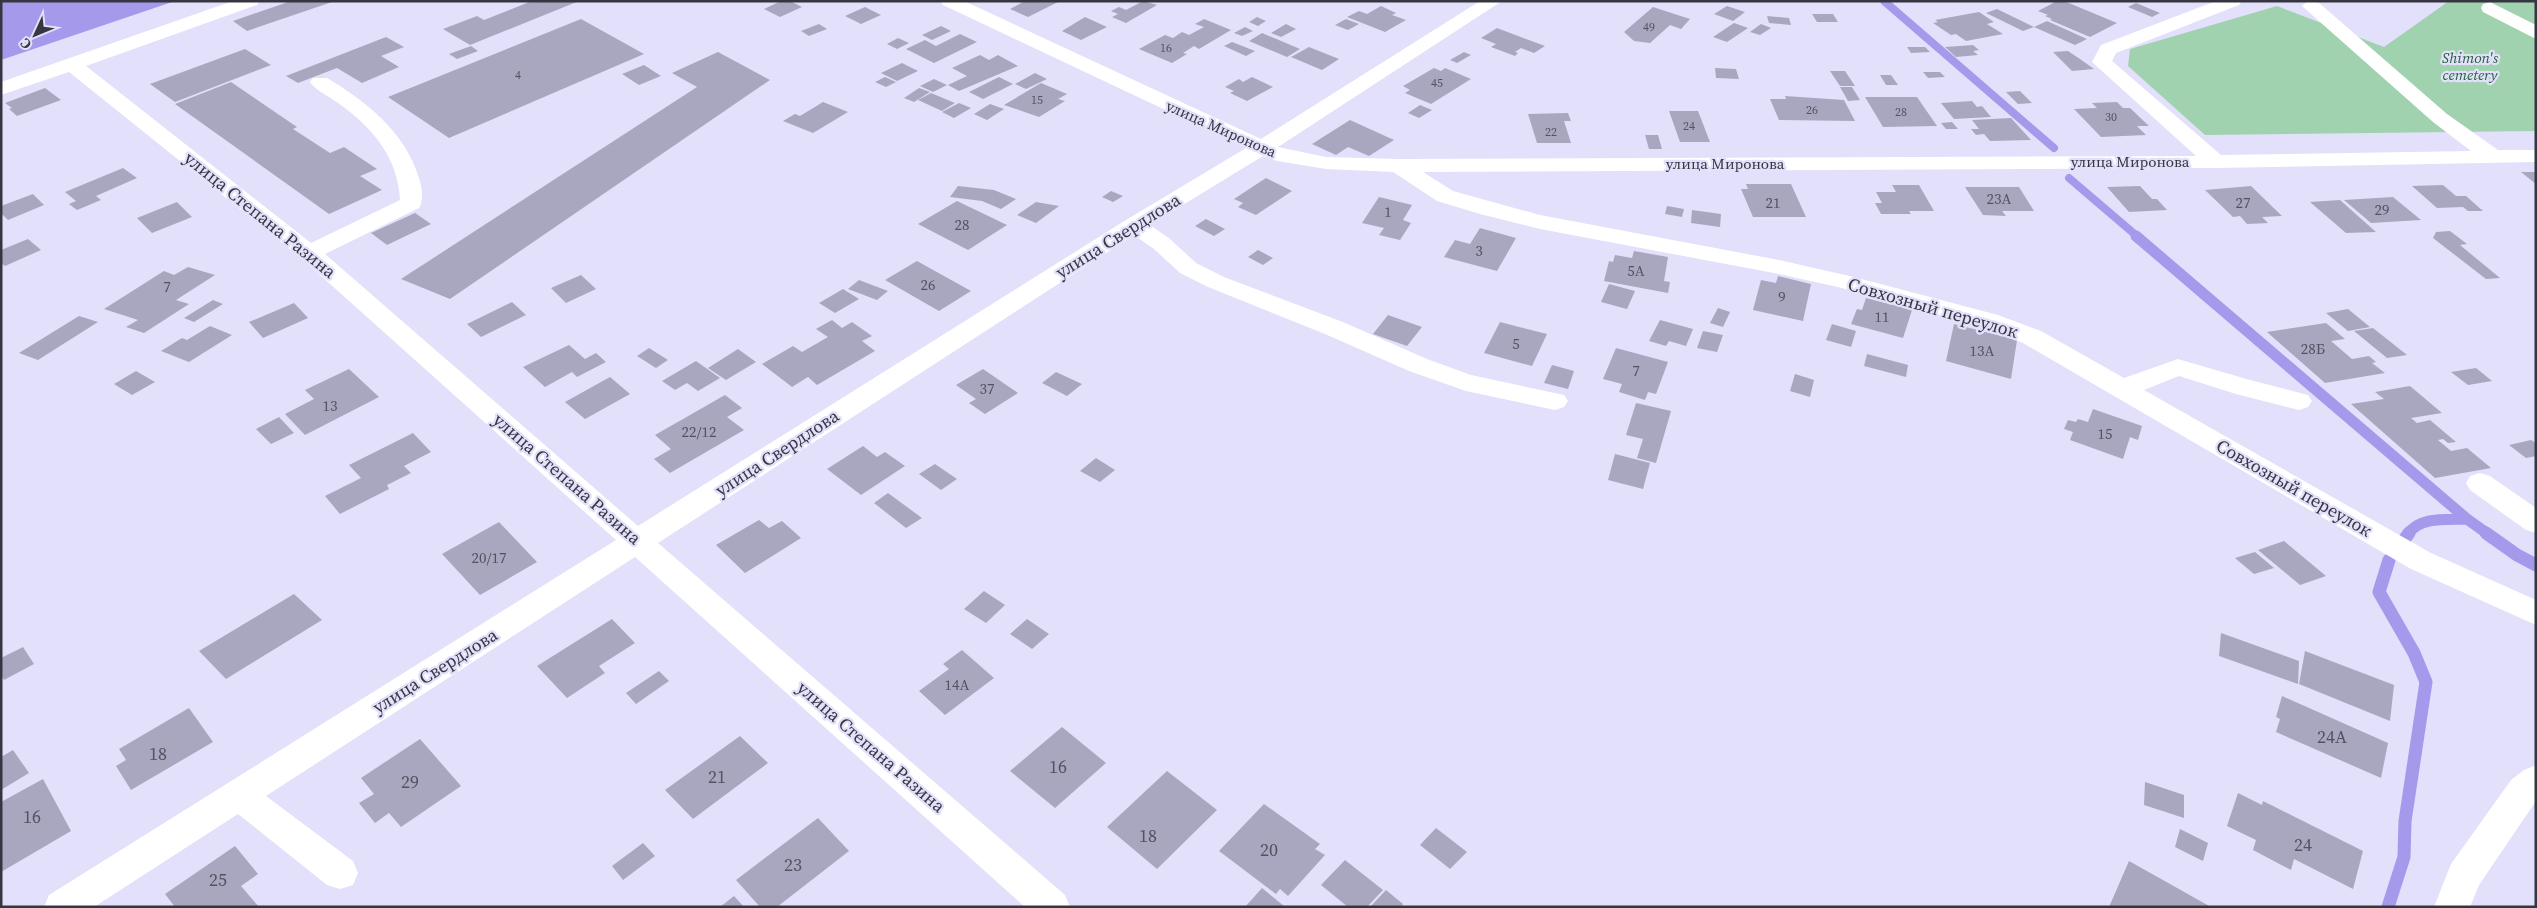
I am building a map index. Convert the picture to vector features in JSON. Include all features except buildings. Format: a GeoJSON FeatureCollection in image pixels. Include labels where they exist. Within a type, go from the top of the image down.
{"type":"FeatureCollection","features":[{"type":"Feature","properties":{"kind":"street"},"geometry":{"type":"LineString","coordinates":[[1,88],[251,1]]}},
{"type":"Feature","properties":{"kind":"street","name":"улица Миронова"},"geometry":{"type":"LineString","coordinates":[[949,1],[1277,155],[1326,163],[1398,166],[2216,162],[2536,156]]}},
{"type":"Feature","properties":{"kind":"street","name":"улица Свердлова"},"geometry":{"type":"LineString","coordinates":[[62,907],[639,542],[1134,224],[1261,148],[1492,1]]}},
{"type":"Feature","properties":{"kind":"street"},"geometry":{"type":"LineString","coordinates":[[2216,162],[2102,62],[2108,49],[2233,1]]}},
{"type":"Feature","properties":{"kind":"street"},"geometry":{"type":"LineString","coordinates":[[2311,6],[2440,118],[2493,157]]}},
{"type":"Feature","properties":{"kind":"street"},"geometry":{"type":"LineString","coordinates":[[2490,8],[2536,33]]}},
{"type":"Feature","properties":{"kind":"street","name":"улица Степана Разина"},"geometry":{"type":"LineString","coordinates":[[71,64],[309,252],[1052,907]]}},
{"type":"Feature","properties":{"kind":"street"},"geometry":{"type":"LineString","coordinates":[[309,252],[411,203],[412,186],[405,164],[377,125],[344,96],[320,82]]}},
{"type":"Feature","properties":{"kind":"street","name":"Совхозный переулок"},"geometry":{"type":"LineString","coordinates":[[1398,166],[1445,196],[1488,209],[1540,222],[1779,267],[1989,321],[2032,337],[2421,561],[2536,613]]}},
{"type":"Feature","properties":{"kind":"street"},"geometry":{"type":"LineString","coordinates":[[1134,224],[1162,244],[1188,268],[1216,282],[1334,328],[1418,366],[1466,382],[1555,401]]}},
{"type":"Feature","properties":{"kind":"street"},"geometry":{"type":"LineString","coordinates":[[2121,389],[2178,367],[2245,388],[2299,402]]}},
{"type":"Feature","properties":{"kind":"street"},"geometry":{"type":"LineString","coordinates":[[2480,483],[2536,523]]}},
{"type":"Feature","properties":{"kind":"street"},"geometry":{"type":"LineString","coordinates":[[2452,907],[2464,876],[2523,791],[2536,780]]}},
{"type":"Feature","properties":{"kind":"street"},"geometry":{"type":"LineString","coordinates":[[239,795],[340,873]]}},
{"type":"Feature","properties":{"kind":"green space","name":"Shimon's cemetery"},"geometry":{"type":"Polygon","coordinates":[[[2449,1],[2536,1],[2536,131],[2205,135],[2128,66],[2130,49],[2277,6],[2384,47],[2449,1]]]}},
{"type":"Feature","properties":{"kind":"shaded area"},"geometry":{"type":"Polygon","coordinates":[[[1,1],[175,1],[1,60],[1,1]]]}},
{"type":"Feature","properties":{"kind":"waterway"},"geometry":{"type":"LineString","coordinates":[[1884,1],[2054,148]]}},
{"type":"Feature","properties":{"kind":"waterway"},"geometry":{"type":"LineString","coordinates":[[2069,178],[2138,237]]}},
{"type":"Feature","properties":{"kind":"waterway"},"geometry":{"type":"LineString","coordinates":[[2136,236],[2467,519]]}},
{"type":"Feature","properties":{"kind":"waterway"},"geometry":{"type":"LineString","coordinates":[[2408,534],[2419,524],[2434,520],[2467,519]]}},
{"type":"Feature","properties":{"kind":"waterway"},"geometry":{"type":"LineString","coordinates":[[2467,519],[2488,534]]}},
{"type":"Feature","properties":{"kind":"waterway"},"geometry":{"type":"LineString","coordinates":[[2401,544],[2409,533]]}},
{"type":"Feature","properties":{"kind":"waterway"},"geometry":{"type":"LineString","coordinates":[[2486,533],[2517,555],[2536,565]]}},
{"type":"Feature","properties":{"kind":"waterway"},"geometry":{"type":"LineString","coordinates":[[2388,907],[2404,857],[2405,821],[2426,682],[2414,653],[2379,592],[2389,560]]}}]}
